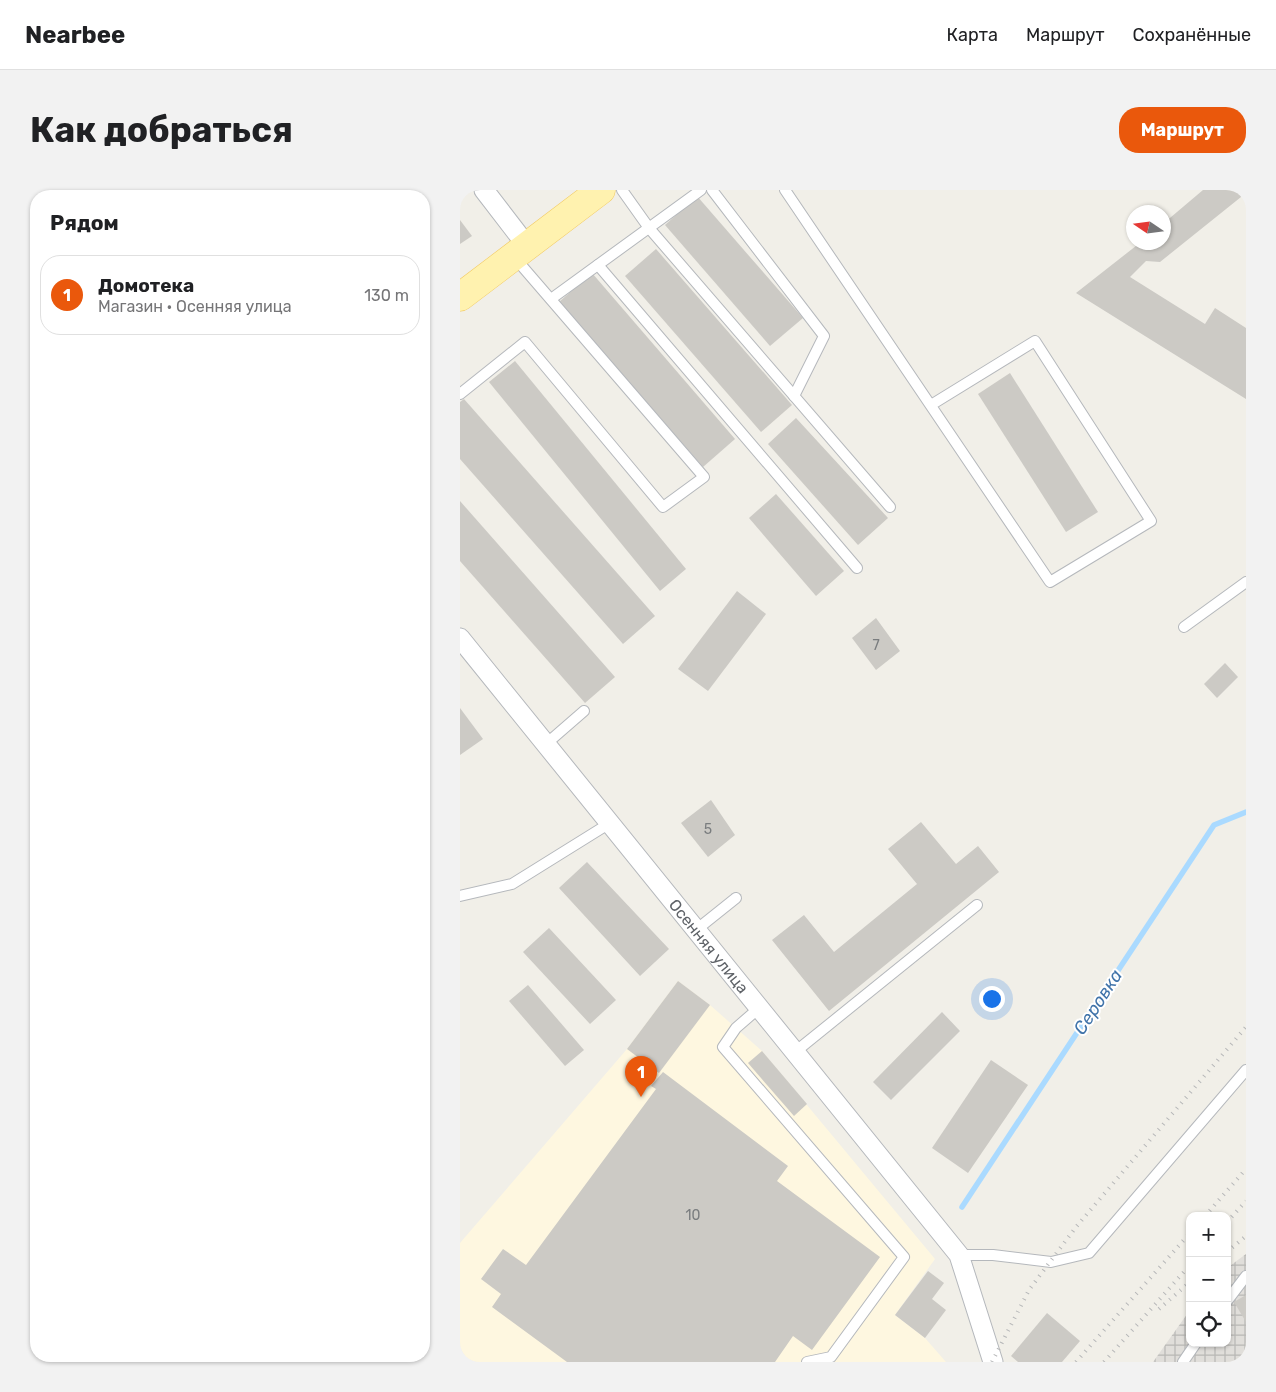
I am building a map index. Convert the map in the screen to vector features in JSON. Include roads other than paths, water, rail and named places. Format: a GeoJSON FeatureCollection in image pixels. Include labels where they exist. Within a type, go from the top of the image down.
{"type":"FeatureCollection","features":[{"type":"Feature","properties":{"kind":"main road"},"geometry":{"type":"LineString","coordinates":[[460,297],[600,190]]}},
{"type":"Feature","properties":{"kind":"street"},"geometry":{"type":"LineString","coordinates":[[484,190],[512,258]]}},
{"type":"Feature","properties":{"kind":"street","name":"Осенняя улица"},"geometry":{"type":"LineString","coordinates":[[460,638],[960,1255]]}},
{"type":"Feature","properties":{"kind":"street"},"geometry":{"type":"LineString","coordinates":[[960,1255],[993,1362]]}},
{"type":"Feature","properties":{"kind":"lane"},"geometry":{"type":"LineString","coordinates":[[622,190],[649,228],[890,507]]}},
{"type":"Feature","properties":{"kind":"lane"},"geometry":{"type":"LineString","coordinates":[[551,299],[701,190]]}},
{"type":"Feature","properties":{"kind":"lane"},"geometry":{"type":"LineString","coordinates":[[712,190],[824,336],[794,396]]}},
{"type":"Feature","properties":{"kind":"lane"},"geometry":{"type":"LineString","coordinates":[[785,190],[1050,582],[1151,521],[1035,341],[931,405]]}},
{"type":"Feature","properties":{"kind":"lane"},"geometry":{"type":"LineString","coordinates":[[460,394],[525,342],[663,507],[704,477],[551,299],[512,258]]}},
{"type":"Feature","properties":{"kind":"lane"},"geometry":{"type":"LineString","coordinates":[[598,265],[857,568]]}},
{"type":"Feature","properties":{"kind":"lane"},"geometry":{"type":"LineString","coordinates":[[1184,627],[1246,582]]}},
{"type":"Feature","properties":{"kind":"lane"},"geometry":{"type":"LineString","coordinates":[[546,744],[584,711]]}},
{"type":"Feature","properties":{"kind":"lane"},"geometry":{"type":"LineString","coordinates":[[460,896],[512,884],[610,823]]}},
{"type":"Feature","properties":{"kind":"lane"},"geometry":{"type":"LineString","coordinates":[[696,930],[736,898]]}},
{"type":"Feature","properties":{"kind":"lane"},"geometry":{"type":"LineString","coordinates":[[795,1052],[977,905]]}},
{"type":"Feature","properties":{"kind":"lane"},"geometry":{"type":"LineString","coordinates":[[759,1008],[736,1028],[723,1047],[904,1257],[831,1357],[807,1362]]}},
{"type":"Feature","properties":{"kind":"lane"},"geometry":{"type":"LineString","coordinates":[[960,1255],[993,1255],[1051,1262],[1089,1253],[1246,1070]]}},
{"type":"Feature","properties":{"kind":"lane"},"geometry":{"type":"LineString","coordinates":[[1231,1296],[1246,1276]]}},
{"type":"Feature","properties":{"kind":"lane"},"geometry":{"type":"LineString","coordinates":[[1183,1362],[1193,1347]]}},
{"type":"Feature","properties":{"kind":"waterway","name":"Серовка"},"geometry":{"type":"LineString","coordinates":[[962,1207],[1214,825],[1246,812]]}},
{"type":"Feature","properties":{"kind":"railway"},"geometry":{"type":"LineString","coordinates":[[992,1362],[1029,1290],[1076,1227],[1246,1027]]}},
{"type":"Feature","properties":{"kind":"railway"},"geometry":{"type":"LineString","coordinates":[[1208,1212],[1246,1169]]}},
{"type":"Feature","properties":{"kind":"railway"},"geometry":{"type":"LineString","coordinates":[[1231,1218],[1246,1201]]}},
{"type":"Feature","properties":{"kind":"railway"},"geometry":{"type":"LineString","coordinates":[[1231,1249],[1246,1236]]}},
{"type":"Feature","properties":{"kind":"railway"},"geometry":{"type":"LineString","coordinates":[[1076,1362],[1186,1238]]}},
{"type":"Feature","properties":{"kind":"railway"},"geometry":{"type":"LineString","coordinates":[[1104,1362],[1186,1270]]}},
{"type":"Feature","properties":{"kind":"railway"},"geometry":{"type":"LineString","coordinates":[[1159,1309],[1186,1285]]}},
{"type":"Feature","properties":{"kind":"place","name":"Домотека"},"geometry":{"type":"Point","coordinates":[641,1097]}}]}
